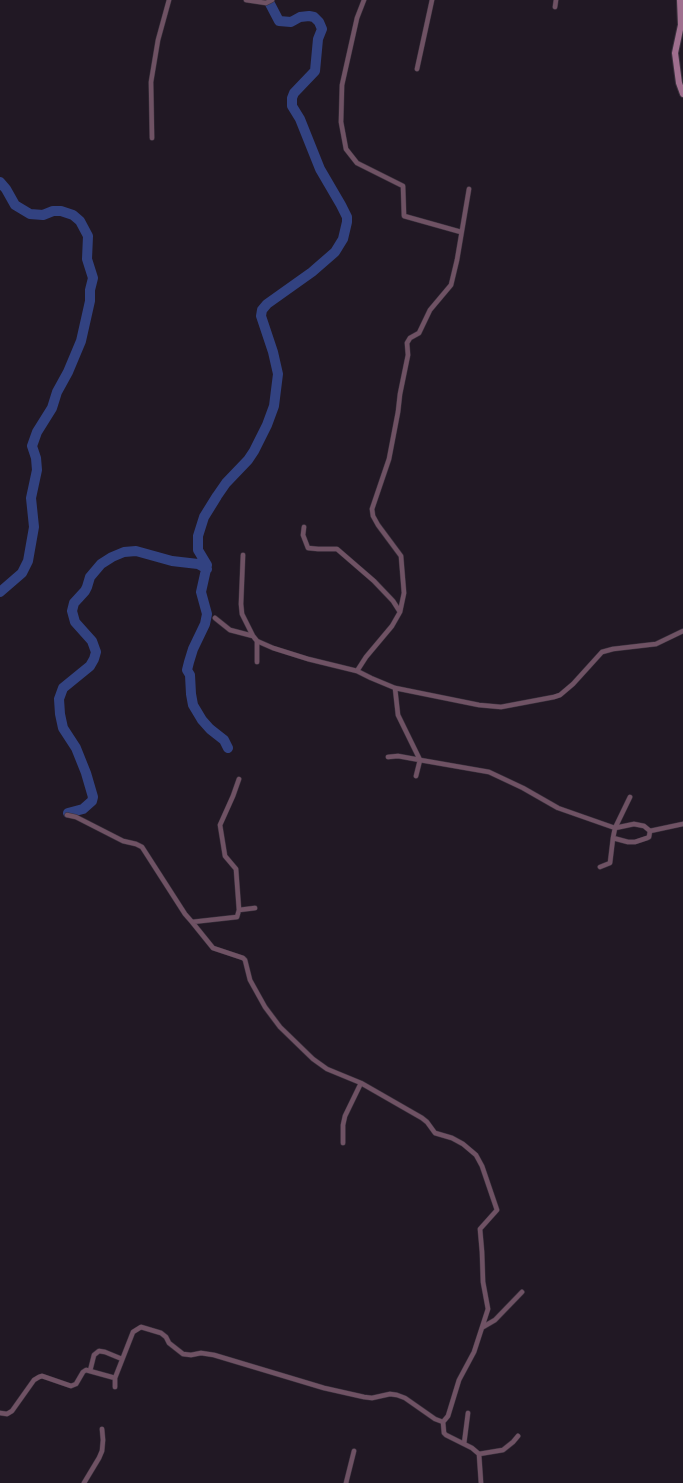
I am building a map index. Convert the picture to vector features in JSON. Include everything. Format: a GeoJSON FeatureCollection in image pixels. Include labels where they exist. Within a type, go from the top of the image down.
{"type":"FeatureCollection","features":[{"type":"Feature","properties":{"kind":"street"},"geometry":{"type":"LineString","coordinates":[[152,138],[150,82],[158,40],[169,0]]}},
{"type":"Feature","properties":{"kind":"street"},"geometry":{"type":"LineString","coordinates":[[246,0],[266,3],[272,0]]}},
{"type":"Feature","properties":{"kind":"street"},"geometry":{"type":"LineString","coordinates":[[364,0],[357,18],[342,85],[341,122],[346,149],[357,163],[403,186],[404,216],[461,232]]}},
{"type":"Feature","properties":{"kind":"street"},"geometry":{"type":"LineString","coordinates":[[417,69],[432,0]]}},
{"type":"Feature","properties":{"kind":"street"},"geometry":{"type":"LineString","coordinates":[[555,7],[556,0]]}},
{"type":"Feature","properties":{"kind":"street"},"geometry":{"type":"LineString","coordinates":[[680,0],[681,26],[675,52],[683,94]]}},
{"type":"Feature","properties":{"kind":"street"},"geometry":{"type":"LineString","coordinates":[[357,670],[392,626],[400,612],[404,593],[401,556],[378,525],[373,516],[372,509],[389,458],[408,356],[408,341],[419,333],[430,310],[451,285],[469,189]]}},
{"type":"Feature","properties":{"kind":"street"},"geometry":{"type":"LineString","coordinates":[[304,527],[303,535],[308,548],[337,549],[374,581],[393,601],[400,612]]}},
{"type":"Feature","properties":{"kind":"street"},"geometry":{"type":"LineString","coordinates":[[243,555],[241,609],[247,625],[257,641],[308,659],[357,670],[395,688],[494,707],[554,698],[573,684],[602,652],[656,644],[683,631]]}},
{"type":"Feature","properties":{"kind":"street"},"geometry":{"type":"LineString","coordinates":[[215,618],[230,630],[253,636]]}},
{"type":"Feature","properties":{"kind":"street"},"geometry":{"type":"LineString","coordinates":[[257,641],[257,662]]}},
{"type":"Feature","properties":{"kind":"street"},"geometry":{"type":"LineString","coordinates":[[395,688],[398,715],[420,760],[416,776]]}},
{"type":"Feature","properties":{"kind":"street"},"geometry":{"type":"LineString","coordinates":[[388,757],[398,756],[489,772],[505,778],[558,808],[615,828],[634,824],[644,826],[650,831]]}},
{"type":"Feature","properties":{"kind":"street"},"geometry":{"type":"LineString","coordinates":[[192,922],[237,917],[239,910],[236,869],[225,856],[220,824],[239,779]]}},
{"type":"Feature","properties":{"kind":"street"},"geometry":{"type":"LineString","coordinates":[[600,867],[609,864],[615,828],[630,797]]}},
{"type":"Feature","properties":{"kind":"street"},"geometry":{"type":"LineString","coordinates":[[66,815],[76,817],[123,841],[142,847],[185,914],[213,948],[243,958],[250,980],[265,1007],[280,1027],[312,1058],[327,1069],[360,1083],[426,1120],[437,1134],[452,1138],[468,1147],[476,1155],[482,1166],[497,1210],[480,1229],[483,1282],[488,1310],[474,1352],[459,1380],[443,1426],[446,1435],[472,1448],[479,1454],[481,1483]]}},
{"type":"Feature","properties":{"kind":"street"},"geometry":{"type":"LineString","coordinates":[[650,831],[683,824]]}},
{"type":"Feature","properties":{"kind":"street"},"geometry":{"type":"LineString","coordinates":[[613,838],[635,842],[649,837],[650,831]]}},
{"type":"Feature","properties":{"kind":"street"},"geometry":{"type":"LineString","coordinates":[[239,910],[255,908]]}},
{"type":"Feature","properties":{"kind":"street"},"geometry":{"type":"LineString","coordinates":[[343,1144],[345,1116],[360,1083]]}},
{"type":"Feature","properties":{"kind":"street"},"geometry":{"type":"LineString","coordinates":[[482,1328],[495,1320],[522,1292]]}},
{"type":"Feature","properties":{"kind":"street"},"geometry":{"type":"LineString","coordinates":[[115,1388],[115,1378],[133,1332],[138,1328],[144,1328],[163,1334],[169,1343],[183,1354],[201,1353],[214,1355],[324,1388],[364,1397],[372,1398],[390,1394],[401,1396],[435,1419],[443,1422]]}},
{"type":"Feature","properties":{"kind":"street"},"geometry":{"type":"LineString","coordinates":[[90,1371],[94,1355],[97,1352],[105,1352],[122,1359]]}},
{"type":"Feature","properties":{"kind":"street"},"geometry":{"type":"LineString","coordinates":[[0,1413],[7,1414],[12,1410],[36,1378],[42,1376],[74,1386],[86,1370],[115,1378]]}},
{"type":"Feature","properties":{"kind":"street"},"geometry":{"type":"LineString","coordinates":[[464,1444],[468,1412]]}},
{"type":"Feature","properties":{"kind":"street"},"geometry":{"type":"LineString","coordinates":[[84,1483],[102,1451],[104,1440],[102,1430]]}},
{"type":"Feature","properties":{"kind":"street"},"geometry":{"type":"LineString","coordinates":[[479,1454],[503,1450],[518,1436]]}},
{"type":"Feature","properties":{"kind":"street"},"geometry":{"type":"LineString","coordinates":[[346,1483],[354,1451]]}},
{"type":"Feature","properties":{"kind":"waterway"},"geometry":{"type":"LineString","coordinates":[[228,748],[224,740],[202,720],[193,705],[190,675],[187,670],[207,614],[201,592],[207,565],[198,550],[198,536],[204,517],[217,496],[254,451],[274,406],[278,374],[261,316],[262,310],[267,304],[312,272],[335,252],[343,239],[347,222],[347,217],[320,169],[300,119],[292,106],[294,93],[315,71],[318,39],[322,29],[319,22],[314,17],[309,16],[300,17],[291,22],[279,21],[268,0]]}},
{"type":"Feature","properties":{"kind":"waterway"},"geometry":{"type":"LineString","coordinates":[[0,182],[15,205],[30,214],[43,215],[53,211],[61,211],[73,215],[80,221],[88,236],[87,259],[93,278],[81,341],[57,392],[52,408],[37,432],[32,446],[37,470],[31,498],[34,527],[28,561],[22,573],[0,592]]}},
{"type":"Feature","properties":{"kind":"waterway"},"geometry":{"type":"LineString","coordinates":[[68,813],[83,809],[92,801],[93,797],[76,748],[63,728],[60,714],[59,699],[63,688],[90,666],[96,652],[92,641],[75,622],[72,611],[74,603],[85,591],[90,577],[101,564],[124,552],[136,551],[172,561],[198,564],[207,569]]}}]}
